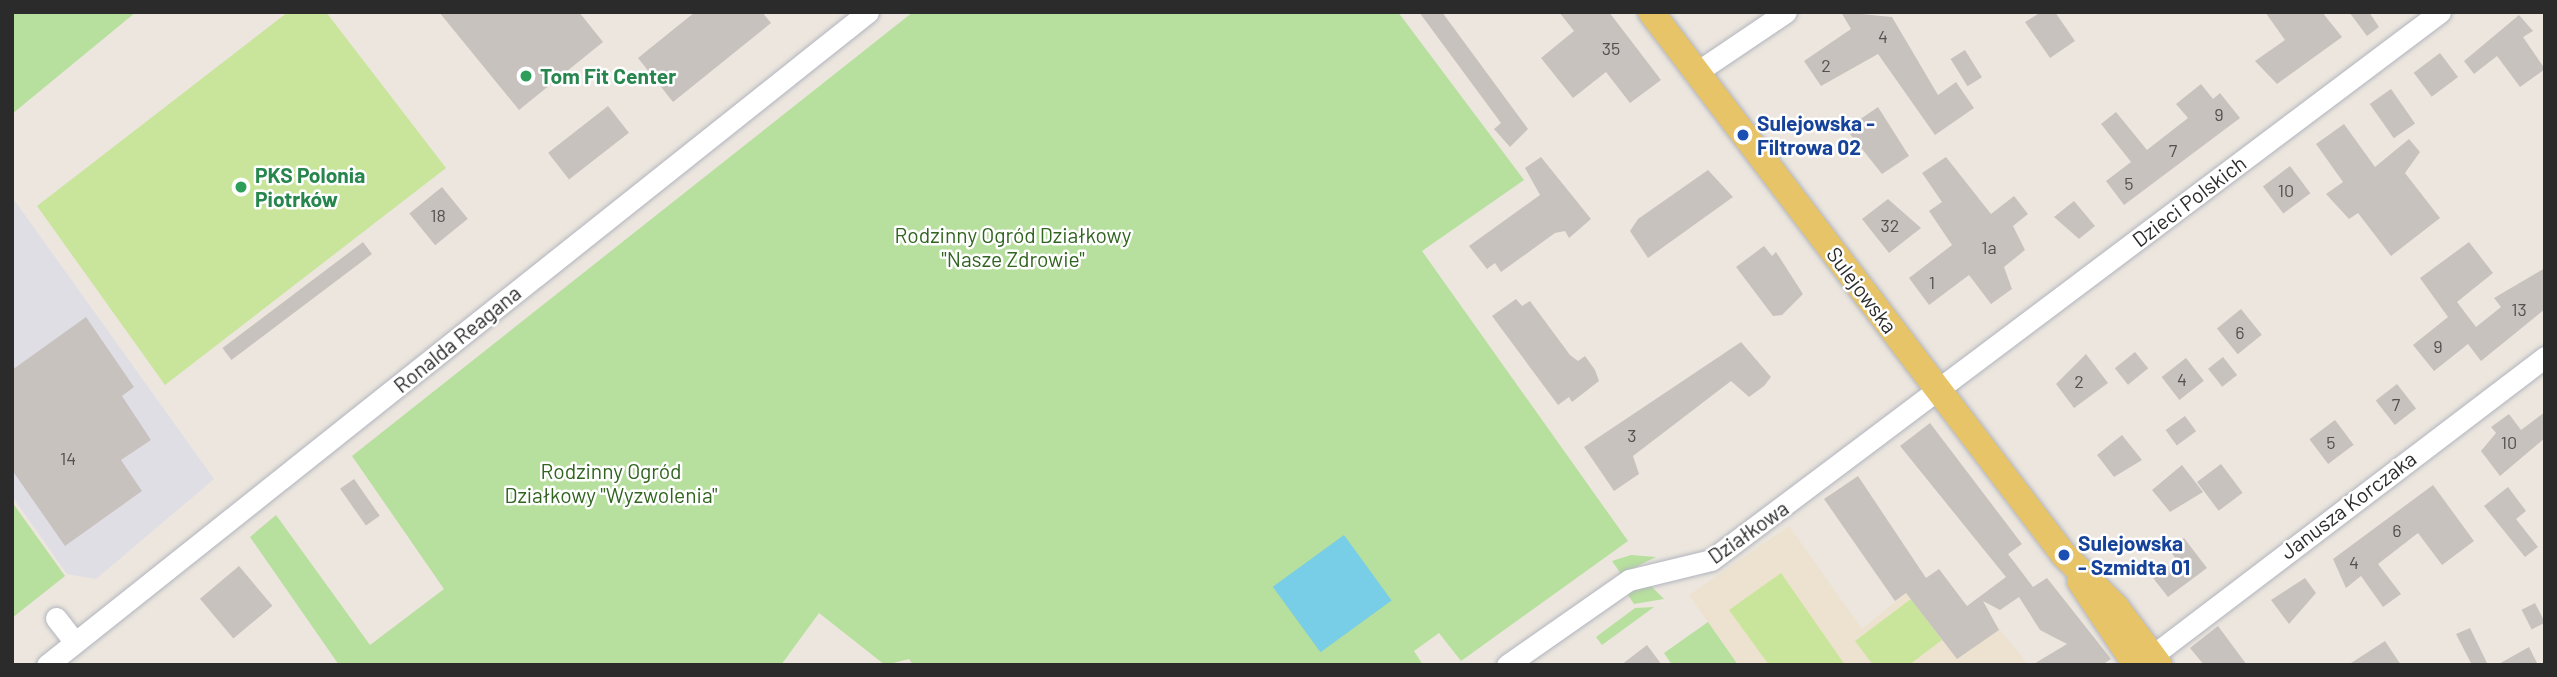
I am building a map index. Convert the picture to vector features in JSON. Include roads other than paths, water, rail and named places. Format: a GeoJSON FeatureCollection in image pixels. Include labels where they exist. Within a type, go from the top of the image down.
{"type":"FeatureCollection","features":[{"type":"Feature","properties":{"kind":"main road","name":"Sulejowska"},"geometry":{"type":"LineString","coordinates":[[1651,12],[2074,567],[2116,607],[2146,662]]}},
{"type":"Feature","properties":{"kind":"street","name":"Ronalda Reagana"},"geometry":{"type":"LineString","coordinates":[[47,665],[868,12]]}},
{"type":"Feature","properties":{"kind":"street"},"geometry":{"type":"LineString","coordinates":[[1697,72],[1786,12]]}},
{"type":"Feature","properties":{"kind":"street","name":"Dzieci Polskich"},"geometry":{"type":"LineString","coordinates":[[1938,390],[2440,12]]}},
{"type":"Feature","properties":{"kind":"street","name":"Janusza Korczaka"},"geometry":{"type":"LineString","coordinates":[[2146,662],[2545,357]]}},
{"type":"Feature","properties":{"kind":"street","name":"Działkowa"},"geometry":{"type":"LineString","coordinates":[[1507,665],[1629,580],[1711,560],[1938,390]]}},
{"type":"Feature","properties":{"kind":"street"},"geometry":{"type":"LineString","coordinates":[[56,618],[75,642]]}},
{"type":"Feature","properties":{"kind":"water"},"geometry":{"type":"Polygon","coordinates":[[[1344,535],[1392,601],[1320,652],[1273,587],[1344,535]]]}},
{"type":"Feature","properties":{"kind":"place","name":"Tom Fit Center"},"geometry":{"type":"Point","coordinates":[526,76]}},
{"type":"Feature","properties":{"kind":"place","name":"Sulejowska - Filtrowa 02"},"geometry":{"type":"Point","coordinates":[1743,135]}},
{"type":"Feature","properties":{"kind":"place","name":"PKS Polonia Piotrków"},"geometry":{"type":"Point","coordinates":[241,187]}},
{"type":"Feature","properties":{"kind":"place","name":"Sulejowska - Szmidta 01"},"geometry":{"type":"Point","coordinates":[2064,555]}},
{"type":"Feature","properties":{"kind":"park label","name":"Rodzinny Ogród Działkowy \"Nasze Zdrowie\""},"geometry":{"type":"Point","coordinates":[1013,247]}},
{"type":"Feature","properties":{"kind":"park label","name":"Rodzinny Ogród Działkowy \"Wyzwolenia\""},"geometry":{"type":"Point","coordinates":[611,483]}}]}
